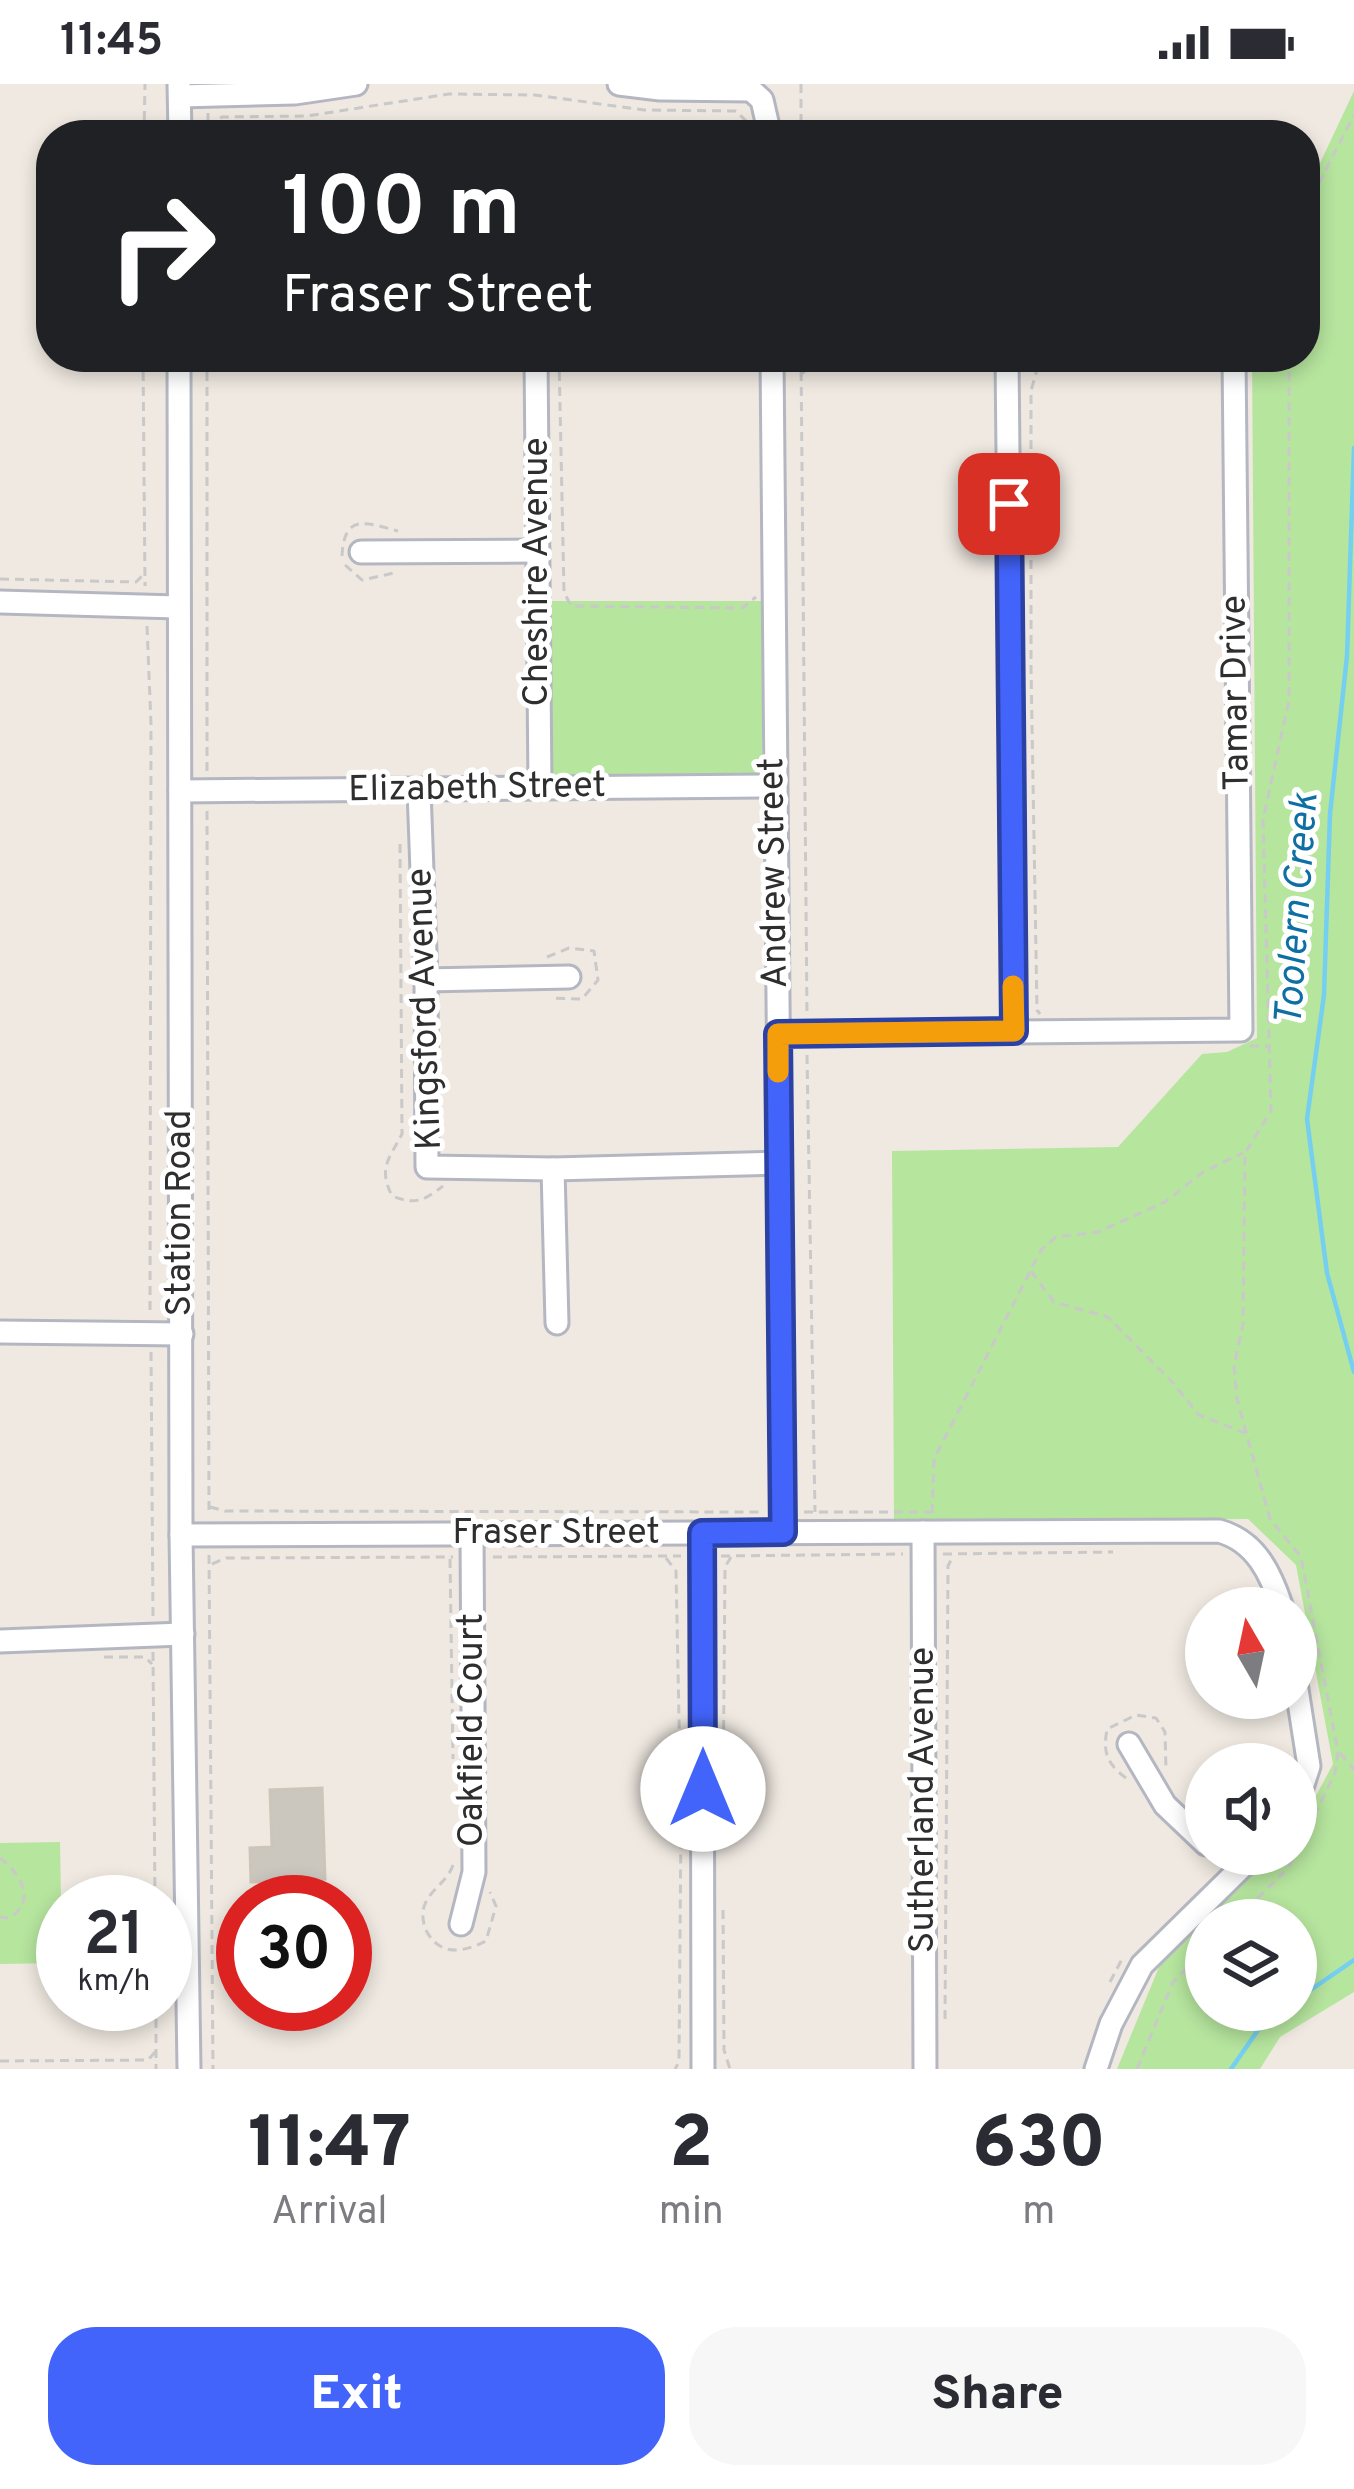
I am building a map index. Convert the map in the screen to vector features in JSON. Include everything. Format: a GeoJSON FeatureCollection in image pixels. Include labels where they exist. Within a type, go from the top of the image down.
{"type":"FeatureCollection","features":[{"type":"Feature","properties":{"kind":"street"},"geometry":{"type":"LineString","coordinates":[[180,90],[295,93],[356,84]]}},
{"type":"Feature","properties":{"kind":"street"},"geometry":{"type":"LineString","coordinates":[[620,84],[660,89],[753,87],[762,100],[761,120]]}},
{"type":"Feature","properties":{"kind":"street","name":"Station Road"},"geometry":{"type":"LineString","coordinates":[[178,372],[181,1535],[189,2069]]}},
{"type":"Feature","properties":{"kind":"street","name":"Cheshire Avenue"},"geometry":{"type":"LineString","coordinates":[[536,372],[540,787]]}},
{"type":"Feature","properties":{"kind":"street","name":"Andrew Street"},"geometry":{"type":"LineString","coordinates":[[772,372],[783,1522]]}},
{"type":"Feature","properties":{"kind":"street"},"geometry":{"type":"LineString","coordinates":[[778,1034],[810,1022],[1014,1024],[1007,372]]}},
{"type":"Feature","properties":{"kind":"street","name":"Tamar Drive"},"geometry":{"type":"LineString","coordinates":[[1014,1024],[1240,1030],[1229,372]]}},
{"type":"Feature","properties":{"kind":"street"},"geometry":{"type":"LineString","coordinates":[[361,552],[538,551]]}},
{"type":"Feature","properties":{"kind":"street"},"geometry":{"type":"LineString","coordinates":[[0,602],[177,607]]}},
{"type":"Feature","properties":{"kind":"street","name":"Elizabeth Street"},"geometry":{"type":"LineString","coordinates":[[180,791],[773,786]]}},
{"type":"Feature","properties":{"kind":"street","name":"Kingsford Avenue"},"geometry":{"type":"LineString","coordinates":[[418,790],[427,1167],[779,1163]]}},
{"type":"Feature","properties":{"kind":"street"},"geometry":{"type":"LineString","coordinates":[[426,980],[569,977]]}},
{"type":"Feature","properties":{"kind":"street"},"geometry":{"type":"LineString","coordinates":[[553,1168],[557,1323]]}},
{"type":"Feature","properties":{"kind":"street"},"geometry":{"type":"LineString","coordinates":[[0,1332],[182,1334]]}},
{"type":"Feature","properties":{"kind":"street","name":"Fraser Street"},"geometry":{"type":"LineString","coordinates":[[181,1535],[472,1545],[702,1533],[783,1522],[926,1533],[1219,1531],[1237,1535],[1255,1553],[1275,1587]]}},
{"type":"Feature","properties":{"kind":"street"},"geometry":{"type":"LineString","coordinates":[[702,1533],[703,2069]]}},
{"type":"Feature","properties":{"kind":"street","name":"Sutherland Avenue"},"geometry":{"type":"LineString","coordinates":[[925,2069],[926,1533]]}},
{"type":"Feature","properties":{"kind":"street","name":"Oakfield Court"},"geometry":{"type":"LineString","coordinates":[[460,1924],[474,1872],[472,1545]]}},
{"type":"Feature","properties":{"kind":"street"},"geometry":{"type":"LineString","coordinates":[[0,1641],[182,1634]]}},
{"type":"Feature","properties":{"kind":"street"},"geometry":{"type":"LineString","coordinates":[[1130,1744],[1165,1805],[1185,1824]]}},
{"type":"Feature","properties":{"kind":"street"},"geometry":{"type":"LineString","coordinates":[[1096,2069],[1111,2024],[1142,1965],[1237,1875]]}},
{"type":"Feature","properties":{"kind":"path"},"geometry":{"type":"LineString","coordinates":[[144,120],[145,84]]}},
{"type":"Feature","properties":{"kind":"path"},"geometry":{"type":"LineString","coordinates":[[801,84],[801,120]]}},
{"type":"Feature","properties":{"kind":"path"},"geometry":{"type":"LineString","coordinates":[[218,120],[307,116],[415,98],[484,93],[644,110],[736,110],[748,120]]}},
{"type":"Feature","properties":{"kind":"path"},"geometry":{"type":"LineString","coordinates":[[1320,181],[1354,115]]}},
{"type":"Feature","properties":{"kind":"path"},"geometry":{"type":"LineString","coordinates":[[143,372],[151,724],[155,1875]]}},
{"type":"Feature","properties":{"kind":"path"},"geometry":{"type":"LineString","coordinates":[[207,372],[207,763],[214,789],[206,810],[213,2069]]}},
{"type":"Feature","properties":{"kind":"path"},"geometry":{"type":"LineString","coordinates":[[559,372],[564,592],[571,606],[742,608],[757,596]]}},
{"type":"Feature","properties":{"kind":"path"},"geometry":{"type":"LineString","coordinates":[[804,372],[815,1512]]}},
{"type":"Feature","properties":{"kind":"path"},"geometry":{"type":"LineString","coordinates":[[1014,1024],[1043,1017],[1037,1010],[1031,668],[1031,392],[1036,372]]}},
{"type":"Feature","properties":{"kind":"path"},"geometry":{"type":"LineString","coordinates":[[1289,372],[1289,701],[1263,819],[1271,1111],[1245,1153],[1243,1324],[1234,1366],[1245,1433],[1270,1519],[1301,1557],[1338,1752],[1335,1773],[1317,1810]]}},
{"type":"Feature","properties":{"kind":"path"},"geometry":{"type":"LineString","coordinates":[[400,570],[362,580],[346,567],[340,552],[344,536],[365,521],[410,534]]}},
{"type":"Feature","properties":{"kind":"path"},"geometry":{"type":"LineString","coordinates":[[0,579],[136,582],[145,574]]}},
{"type":"Feature","properties":{"kind":"path"},"geometry":{"type":"LineString","coordinates":[[207,763],[214,789]]}},
{"type":"Feature","properties":{"kind":"path"},"geometry":{"type":"LineString","coordinates":[[400,829],[402,1134],[383,1179],[392,1196],[411,1204],[443,1186]]}},
{"type":"Feature","properties":{"kind":"path"},"geometry":{"type":"LineString","coordinates":[[543,997],[582,999],[598,980],[594,951],[569,948],[545,957]]}},
{"type":"Feature","properties":{"kind":"path"},"geometry":{"type":"LineString","coordinates":[[926,1533],[934,1459],[1041,1250],[1056,1237],[1098,1232],[1166,1202],[1203,1172],[1245,1153]]}},
{"type":"Feature","properties":{"kind":"path"},"geometry":{"type":"LineString","coordinates":[[1030,1269],[1054,1302],[1108,1317],[1199,1415],[1245,1433]]}},
{"type":"Feature","properties":{"kind":"path"},"geometry":{"type":"LineString","coordinates":[[209,1507],[783,1522],[815,1512],[926,1533],[954,1554],[1112,1552]]}},
{"type":"Feature","properties":{"kind":"path"},"geometry":{"type":"LineString","coordinates":[[209,1565],[226,1558],[472,1545],[731,1556],[926,1533]]}},
{"type":"Feature","properties":{"kind":"path"},"geometry":{"type":"LineString","coordinates":[[945,2025],[948,1566],[954,1554]]}},
{"type":"Feature","properties":{"kind":"path"},"geometry":{"type":"LineString","coordinates":[[665,1556],[676,1570],[681,1816],[680,2062],[675,2069]]}},
{"type":"Feature","properties":{"kind":"path"},"geometry":{"type":"LineString","coordinates":[[723,1805],[724,1568],[731,1556]]}},
{"type":"Feature","properties":{"kind":"path"},"geometry":{"type":"LineString","coordinates":[[1338,1752],[1354,1770]]}},
{"type":"Feature","properties":{"kind":"path"},"geometry":{"type":"LineString","coordinates":[[0,1858],[22,1883],[26,1898],[20,1911],[10,1918],[0,1917]]}},
{"type":"Feature","properties":{"kind":"path"},"geometry":{"type":"LineString","coordinates":[[1257,1899],[1281,1875]]}},
{"type":"Feature","properties":{"kind":"path"},"geometry":{"type":"LineString","coordinates":[[723,1895],[724,2050],[730,2069]]}},
{"type":"Feature","properties":{"kind":"path"},"geometry":{"type":"LineString","coordinates":[[1137,2069],[1173,1982],[1185,1970]]}},
{"type":"Feature","properties":{"kind":"path"},"geometry":{"type":"LineString","coordinates":[[156,2031],[156,2069]]}},
{"type":"Feature","properties":{"kind":"path"},"geometry":{"type":"LineString","coordinates":[[0,2061],[148,2060],[156,2051]]}},
{"type":"Feature","properties":{"kind":"green space"},"geometry":{"type":"Polygon","coordinates":[[[1354,91],[1354,1992],[1317,2014],[1317,1899],[1224,1899],[1247,1875],[1317,1875],[1317,1794],[1333,1764],[1317,1678],[1317,1587],[1300,1587],[1296,1565],[1248,1519],[894,1521],[892,1151],[1118,1147],[1202,1054],[1227,1052],[1257,1038],[1252,372],[1320,372],[1320,163],[1354,91]]]}},
{"type":"Feature","properties":{"kind":"green space"},"geometry":{"type":"Polygon","coordinates":[[[548,601],[762,601],[762,777],[548,778],[548,601]]]}},
{"type":"Feature","properties":{"kind":"green space"},"geometry":{"type":"Polygon","coordinates":[[[60,1842],[61,1875],[36,1875],[36,1963],[0,1964],[0,1843],[60,1842]]]}},
{"type":"Feature","properties":{"kind":"green space"},"geometry":{"type":"Polygon","coordinates":[[[1185,1940],[1185,2031],[1290,2031],[1280,2037],[1260,2069],[1117,2069],[1159,1967],[1185,1940]]]}},
{"type":"Feature","properties":{"kind":"building"},"geometry":{"type":"Polygon","coordinates":[[[322,1788],[325,1875],[251,1875],[250,1848],[272,1847],[270,1790],[322,1788]]]}},
{"type":"Feature","properties":{"kind":"waterway","name":"Toolern Creek"},"geometry":{"type":"LineString","coordinates":[[1354,448],[1347,656],[1330,814],[1324,995],[1307,1119],[1327,1273],[1354,1372]]}},
{"type":"Feature","properties":{"kind":"waterway","name":"Toolern Creek"},"geometry":{"type":"LineString","coordinates":[[1317,1986],[1354,1960]]}},
{"type":"Feature","properties":{"kind":"waterway","name":"Toolern Creek"},"geometry":{"type":"LineString","coordinates":[[1231,2069],[1257,2031]]}},
{"type":"Feature","properties":{"kind":"slow traffic"},"geometry":{"type":"LineString","coordinates":[[778,1072],[778,1034],[1014,1031],[1013,986]]}},
{"type":"Feature","properties":{"kind":"route"},"geometry":{"type":"LineString","coordinates":[[703,1789],[702,1533],[783,1532],[778,1034],[1014,1031],[1009,504]]}}]}
